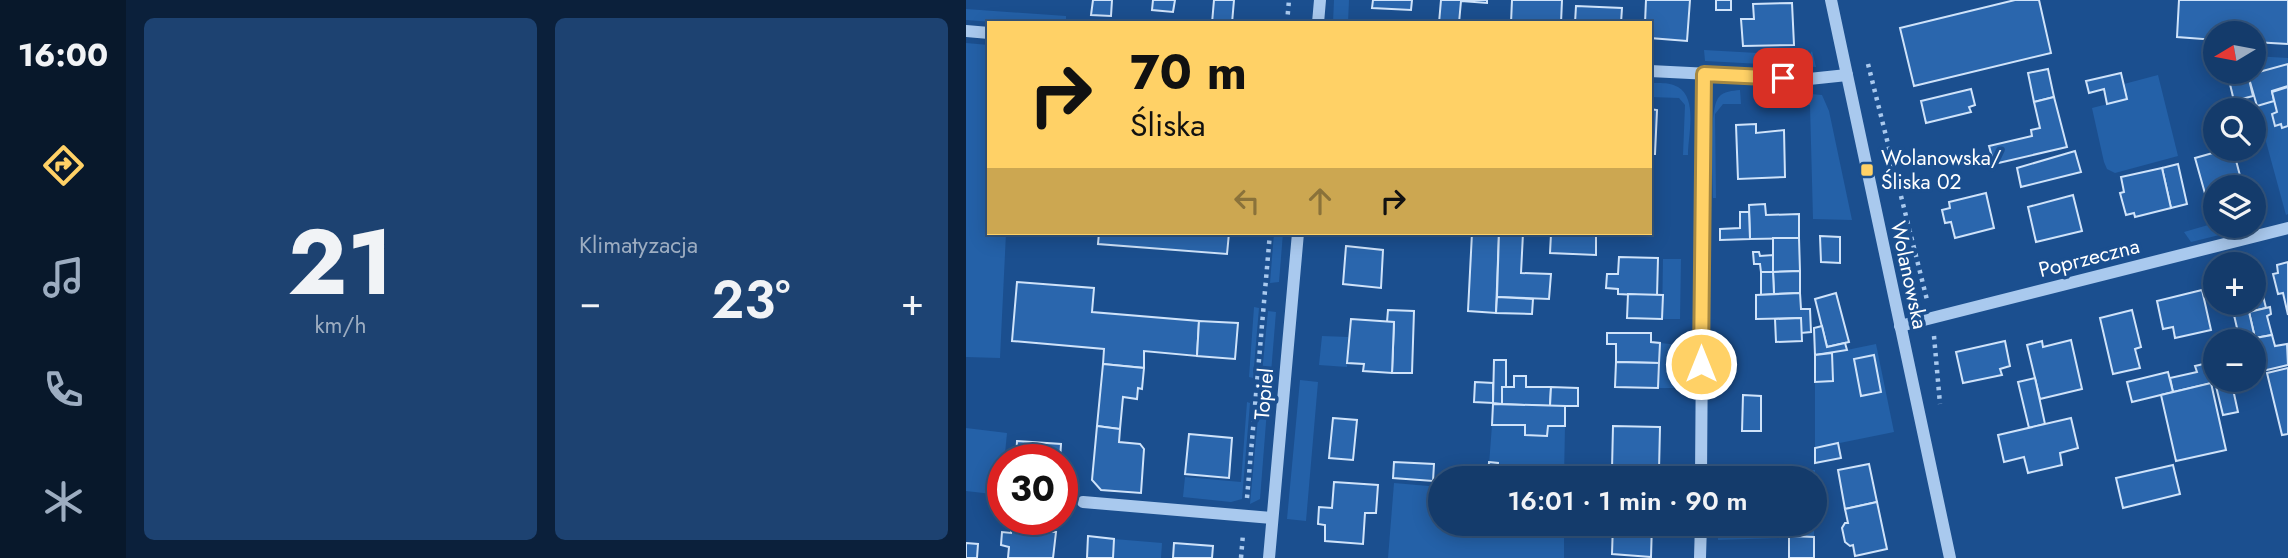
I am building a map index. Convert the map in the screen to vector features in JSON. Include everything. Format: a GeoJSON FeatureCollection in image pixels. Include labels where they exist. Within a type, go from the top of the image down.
{"type":"FeatureCollection","features":[{"type":"Feature","properties":{"kind":"street"},"geometry":{"type":"LineString","coordinates":[[1318,21],[1320,0]]}},
{"type":"Feature","properties":{"kind":"street","name":"Wolanowska"},"geometry":{"type":"LineString","coordinates":[[1831,0],[1950,558]]}},
{"type":"Feature","properties":{"kind":"street"},"geometry":{"type":"LineString","coordinates":[[966,32],[987,33]]}},
{"type":"Feature","properties":{"kind":"street"},"geometry":{"type":"LineString","coordinates":[[1652,71],[1810,79],[1847,75]]}},
{"type":"Feature","properties":{"kind":"street"},"geometry":{"type":"LineString","coordinates":[[1701,466],[1704,74]]}},
{"type":"Feature","properties":{"kind":"street","name":"Poprzeczna"},"geometry":{"type":"LineString","coordinates":[[1900,326],[2288,228]]}},
{"type":"Feature","properties":{"kind":"street","name":"Topiel"},"geometry":{"type":"LineString","coordinates":[[1269,558],[1298,235]]}},
{"type":"Feature","properties":{"kind":"street"},"geometry":{"type":"LineString","coordinates":[[1083,502],[1272,518]]}},
{"type":"Feature","properties":{"kind":"street"},"geometry":{"type":"LineString","coordinates":[[1700,558],[1701,536]]}},
{"type":"Feature","properties":{"kind":"path"},"geometry":{"type":"LineString","coordinates":[[1287,21],[1289,0]]}},
{"type":"Feature","properties":{"kind":"path"},"geometry":{"type":"LineString","coordinates":[[1868,62],[1931,318],[1941,411]]}},
{"type":"Feature","properties":{"kind":"path"},"geometry":{"type":"LineString","coordinates":[[1241,558],[1269,235]]}},
{"type":"Feature","properties":{"kind":"shaded area"},"geometry":{"type":"Polygon","coordinates":[[[1334,0],[1349,0],[1348,21],[1333,21],[1334,0]]]}},
{"type":"Feature","properties":{"kind":"shaded area"},"geometry":{"type":"Polygon","coordinates":[[[966,9],[1066,16],[1066,21],[966,20],[966,9]]]}},
{"type":"Feature","properties":{"kind":"shaded area"},"geometry":{"type":"Polygon","coordinates":[[[966,43],[987,45],[987,235],[1006,235],[1000,358],[966,357],[966,43]]]}},
{"type":"Feature","properties":{"kind":"shaded area"},"geometry":{"type":"Polygon","coordinates":[[[1704,50],[1809,56],[1812,51],[1816,67],[1705,61],[1704,50]]]}},
{"type":"Feature","properties":{"kind":"shaded area"},"geometry":{"type":"Polygon","coordinates":[[[2266,57],[2288,58],[2286,215],[2266,142],[2266,98],[2254,98],[2250,84],[2266,84],[2266,57]]]}},
{"type":"Feature","properties":{"kind":"shaded area"},"geometry":{"type":"Polygon","coordinates":[[[2158,75],[2178,156],[2115,173],[2107,169],[2104,162],[2092,108],[2127,99],[2124,84],[2158,75]]]}},
{"type":"Feature","properties":{"kind":"shaded area"},"geometry":{"type":"Polygon","coordinates":[[[1652,83],[1672,84],[1684,93],[1688,100],[1688,155],[1683,155],[1685,105],[1679,98],[1652,97],[1652,83]]]}},
{"type":"Feature","properties":{"kind":"shaded area"},"geometry":{"type":"Polygon","coordinates":[[[1740,90],[1741,104],[1723,104],[1715,114],[1716,198],[1713,198],[1713,115],[1719,97],[1740,90]]]}},
{"type":"Feature","properties":{"kind":"shaded area"},"geometry":{"type":"Polygon","coordinates":[[[1762,90],[1822,95],[1829,111],[1852,220],[1813,219],[1810,105],[1761,104],[1762,90]]]}},
{"type":"Feature","properties":{"kind":"shaded area"},"geometry":{"type":"Polygon","coordinates":[[[2203,226],[2203,238],[2207,238],[2191,242],[2184,232],[2203,226]]]}},
{"type":"Feature","properties":{"kind":"shaded area"},"geometry":{"type":"Polygon","coordinates":[[[1274,235],[1283,235],[1279,282],[1270,283],[1274,235]]]}},
{"type":"Feature","properties":{"kind":"shaded area"},"geometry":{"type":"Polygon","coordinates":[[[1663,259],[1681,259],[1680,319],[1662,319],[1663,259]]]}},
{"type":"Feature","properties":{"kind":"shaded area"},"geometry":{"type":"Polygon","coordinates":[[[1254,307],[1259,308],[1253,378],[1249,377],[1254,307]]]}},
{"type":"Feature","properties":{"kind":"shaded area"},"geometry":{"type":"Polygon","coordinates":[[[1268,311],[1276,312],[1270,385],[1261,384],[1268,311]]]}},
{"type":"Feature","properties":{"kind":"shaded area"},"geometry":{"type":"Polygon","coordinates":[[[1322,336],[1348,337],[1347,367],[1319,365],[1322,336]]]}},
{"type":"Feature","properties":{"kind":"shaded area"},"geometry":{"type":"Polygon","coordinates":[[[1660,343],[1680,345],[1681,388],[1658,388],[1660,343]]]}},
{"type":"Feature","properties":{"kind":"shaded area"},"geometry":{"type":"Polygon","coordinates":[[[1876,344],[1894,432],[1815,448],[1815,382],[1833,380],[1832,353],[1876,344]]]}},
{"type":"Feature","properties":{"kind":"shaded area"},"geometry":{"type":"Polygon","coordinates":[[[1300,380],[1318,382],[1306,521],[1287,519],[1300,380]]]}},
{"type":"Feature","properties":{"kind":"shaded area"},"geometry":{"type":"Polygon","coordinates":[[[1260,396],[1268,397],[1260,499],[1250,504],[1260,396]]]}},
{"type":"Feature","properties":{"kind":"shaded area"},"geometry":{"type":"Polygon","coordinates":[[[1247,402],[1250,403],[1242,499],[1231,502],[1183,497],[1185,477],[1241,482],[1247,402]]]}},
{"type":"Feature","properties":{"kind":"shaded area"},"geometry":{"type":"Polygon","coordinates":[[[1492,425],[1525,425],[1525,435],[1547,436],[1548,426],[1565,426],[1564,466],[1489,466],[1492,425]]]}},
{"type":"Feature","properties":{"kind":"shaded area"},"geometry":{"type":"Polygon","coordinates":[[[966,428],[1007,433],[1006,444],[987,444],[987,493],[966,491],[966,428]]]}},
{"type":"Feature","properties":{"kind":"shaded area"},"geometry":{"type":"Polygon","coordinates":[[[1394,483],[1428,486],[1428,536],[1564,536],[1564,558],[1388,558],[1394,483]]]}},
{"type":"Feature","properties":{"kind":"shaded area"},"geometry":{"type":"Polygon","coordinates":[[[1718,536],[1814,536],[1814,537],[1718,540],[1718,536]]]}},
{"type":"Feature","properties":{"kind":"shaded area"},"geometry":{"type":"Polygon","coordinates":[[[1114,539],[1162,543],[1161,558],[1113,558],[1114,539]]]}},
{"type":"Feature","properties":{"kind":"building"},"geometry":{"type":"Polygon","coordinates":[[[1093,0],[1112,0],[1111,16],[1091,15],[1093,0]]]}},
{"type":"Feature","properties":{"kind":"building"},"geometry":{"type":"Polygon","coordinates":[[[1153,0],[1175,0],[1173,12],[1152,10],[1153,0]]]}},
{"type":"Feature","properties":{"kind":"building"},"geometry":{"type":"Polygon","coordinates":[[[1214,0],[1234,0],[1232,21],[1212,21],[1214,0]]]}},
{"type":"Feature","properties":{"kind":"building"},"geometry":{"type":"Polygon","coordinates":[[[1373,0],[1412,0],[1411,10],[1372,8],[1373,0]]]}},
{"type":"Feature","properties":{"kind":"building"},"geometry":{"type":"Polygon","coordinates":[[[1441,0],[1487,0],[1487,3],[1461,1],[1459,21],[1439,21],[1441,0]]]}},
{"type":"Feature","properties":{"kind":"building"},"geometry":{"type":"Polygon","coordinates":[[[1512,0],[1562,0],[1561,21],[1511,21],[1512,0]]]}},
{"type":"Feature","properties":{"kind":"building"},"geometry":{"type":"Polygon","coordinates":[[[1646,0],[1690,0],[1687,41],[1652,38],[1652,21],[1645,21],[1646,0]]]}},
{"type":"Feature","properties":{"kind":"building"},"geometry":{"type":"Polygon","coordinates":[[[1716,0],[1731,0],[1731,10],[1716,10],[1716,0]]]}},
{"type":"Feature","properties":{"kind":"building"},"geometry":{"type":"Polygon","coordinates":[[[2015,0],[2039,0],[2051,53],[1914,86],[1900,28],[2015,0]]]}},
{"type":"Feature","properties":{"kind":"building"},"geometry":{"type":"Polygon","coordinates":[[[2179,0],[2288,0],[2288,44],[2266,43],[2266,21],[2203,21],[2203,39],[2177,37],[2179,0]]]}},
{"type":"Feature","properties":{"kind":"building"},"geometry":{"type":"Polygon","coordinates":[[[1792,3],[1794,45],[1743,46],[1741,19],[1754,19],[1753,4],[1792,3]]]}},
{"type":"Feature","properties":{"kind":"building"},"geometry":{"type":"Polygon","coordinates":[[[1576,6],[1622,8],[1621,21],[1575,21],[1576,6]]]}},
{"type":"Feature","properties":{"kind":"building"},"geometry":{"type":"Polygon","coordinates":[[[2288,64],[2288,86],[2272,91],[2274,101],[2266,103],[2266,98],[2255,98],[2251,84],[2266,84],[2266,70],[2288,64]]]}},
{"type":"Feature","properties":{"kind":"building"},"geometry":{"type":"Polygon","coordinates":[[[2048,69],[2054,97],[2034,102],[2028,73],[2048,69]]]}},
{"type":"Feature","properties":{"kind":"building"},"geometry":{"type":"Polygon","coordinates":[[[2121,73],[2127,99],[2107,104],[2104,89],[2089,93],[2086,81],[2121,73]]]}},
{"type":"Feature","properties":{"kind":"building"},"geometry":{"type":"Polygon","coordinates":[[[2230,84],[2250,84],[2253,96],[2233,98],[2230,84]]]}},
{"type":"Feature","properties":{"kind":"building"},"geometry":{"type":"Polygon","coordinates":[[[2288,87],[2288,126],[2282,128],[2281,124],[2275,126],[2272,114],[2277,112],[2272,92],[2288,87]]]}},
{"type":"Feature","properties":{"kind":"building"},"geometry":{"type":"Polygon","coordinates":[[[1971,89],[1975,105],[1969,107],[1971,112],[1926,123],[1921,101],[1971,89]]]}},
{"type":"Feature","properties":{"kind":"building"},"geometry":{"type":"Polygon","coordinates":[[[2054,97],[2067,147],[1994,164],[1989,146],[2032,136],[2031,130],[2040,128],[2034,102],[2054,97]]]}},
{"type":"Feature","properties":{"kind":"building"},"geometry":{"type":"Polygon","coordinates":[[[1652,109],[1657,110],[1655,154],[1652,154],[1652,109]]]}},
{"type":"Feature","properties":{"kind":"building"},"geometry":{"type":"Polygon","coordinates":[[[1756,124],[1756,133],[1784,130],[1785,177],[1738,179],[1736,125],[1756,124]]]}},
{"type":"Feature","properties":{"kind":"building"},"geometry":{"type":"Polygon","coordinates":[[[2075,151],[2081,172],[2021,187],[2017,168],[2075,151]]]}},
{"type":"Feature","properties":{"kind":"building"},"geometry":{"type":"Polygon","coordinates":[[[2203,156],[2203,161],[2236,161],[2240,175],[2203,175],[2203,186],[2195,158],[2203,156]]]}},
{"type":"Feature","properties":{"kind":"building"},"geometry":{"type":"Polygon","coordinates":[[[2178,164],[2187,204],[2171,208],[2162,168],[2178,164]]]}},
{"type":"Feature","properties":{"kind":"building"},"geometry":{"type":"Polygon","coordinates":[[[2162,168],[2171,208],[2135,217],[2134,213],[2126,215],[2120,193],[2124,192],[2121,177],[2162,168]]]}},
{"type":"Feature","properties":{"kind":"building"},"geometry":{"type":"Polygon","coordinates":[[[1986,193],[1994,228],[1955,238],[1951,222],[1945,223],[1942,210],[1950,208],[1949,202],[1986,193]]]}},
{"type":"Feature","properties":{"kind":"building"},"geometry":{"type":"Polygon","coordinates":[[[2073,195],[2082,231],[2036,242],[2028,207],[2073,195]]]}},
{"type":"Feature","properties":{"kind":"building"},"geometry":{"type":"Polygon","coordinates":[[[1765,204],[1766,215],[1799,214],[1799,238],[1750,239],[1749,205],[1765,204]]]}},
{"type":"Feature","properties":{"kind":"building"},"geometry":{"type":"Polygon","coordinates":[[[1740,212],[1749,212],[1750,239],[1720,240],[1720,229],[1740,228],[1740,212]]]}},
{"type":"Feature","properties":{"kind":"building"},"geometry":{"type":"Polygon","coordinates":[[[1099,235],[1229,235],[1227,254],[1098,244],[1099,235]]]}},
{"type":"Feature","properties":{"kind":"building"},"geometry":{"type":"Polygon","coordinates":[[[1472,235],[1499,235],[1496,313],[1468,311],[1472,235]]]}},
{"type":"Feature","properties":{"kind":"building"},"geometry":{"type":"Polygon","coordinates":[[[1499,235],[1523,235],[1521,273],[1551,274],[1549,299],[1497,297],[1499,235]]]}},
{"type":"Feature","properties":{"kind":"building"},"geometry":{"type":"Polygon","coordinates":[[[1551,235],[1596,236],[1596,255],[1550,253],[1551,235]]]}},
{"type":"Feature","properties":{"kind":"building"},"geometry":{"type":"Polygon","coordinates":[[[1820,236],[1840,237],[1840,263],[1821,262],[1820,236]]]}},
{"type":"Feature","properties":{"kind":"building"},"geometry":{"type":"Polygon","coordinates":[[[1773,238],[1799,238],[1800,271],[1773,272],[1773,238]]]}},
{"type":"Feature","properties":{"kind":"building"},"geometry":{"type":"Polygon","coordinates":[[[1346,246],[1383,250],[1381,288],[1343,284],[1346,246]]]}},
{"type":"Feature","properties":{"kind":"building"},"geometry":{"type":"Polygon","coordinates":[[[1753,252],[1759,252],[1760,256],[1773,255],[1773,272],[1761,272],[1760,264],[1754,264],[1753,252]]]}},
{"type":"Feature","properties":{"kind":"building"},"geometry":{"type":"Polygon","coordinates":[[[1619,257],[1658,258],[1657,296],[1618,294],[1618,289],[1606,288],[1607,274],[1618,274],[1619,257]]]}},
{"type":"Feature","properties":{"kind":"building"},"geometry":{"type":"Polygon","coordinates":[[[2288,262],[2288,315],[2283,293],[2278,294],[2273,274],[2278,273],[2277,265],[2288,262]]]}},
{"type":"Feature","properties":{"kind":"building"},"geometry":{"type":"Polygon","coordinates":[[[1800,271],[1800,293],[1774,294],[1773,272],[1800,271]]]}},
{"type":"Feature","properties":{"kind":"building"},"geometry":{"type":"Polygon","coordinates":[[[1761,272],[1773,272],[1774,294],[1761,295],[1761,272]]]}},
{"type":"Feature","properties":{"kind":"building"},"geometry":{"type":"Polygon","coordinates":[[[1017,282],[1094,288],[1092,312],[1199,321],[1197,356],[1144,351],[1144,368],[1103,364],[1104,349],[1012,341],[1017,282]]]}},
{"type":"Feature","properties":{"kind":"building"},"geometry":{"type":"Polygon","coordinates":[[[2202,290],[2203,315],[2208,315],[2211,329],[2175,338],[2173,327],[2163,329],[2157,301],[2202,290]]]}},
{"type":"Feature","properties":{"kind":"building"},"geometry":{"type":"Polygon","coordinates":[[[1800,293],[1801,309],[1810,309],[1811,332],[1801,333],[1801,318],[1756,319],[1756,295],[1800,293]]]}},
{"type":"Feature","properties":{"kind":"building"},"geometry":{"type":"Polygon","coordinates":[[[1836,293],[1849,342],[1827,347],[1815,299],[1836,293]]]}},
{"type":"Feature","properties":{"kind":"building"},"geometry":{"type":"Polygon","coordinates":[[[1628,294],[1663,295],[1662,319],[1627,318],[1628,294]]]}},
{"type":"Feature","properties":{"kind":"building"},"geometry":{"type":"Polygon","coordinates":[[[1497,297],[1533,299],[1532,314],[1496,313],[1497,297]]]}},
{"type":"Feature","properties":{"kind":"building"},"geometry":{"type":"Polygon","coordinates":[[[2270,307],[2271,314],[2267,316],[2272,335],[2266,336],[2266,329],[2253,329],[2250,315],[2266,315],[2266,308],[2270,307]]]}},
{"type":"Feature","properties":{"kind":"building"},"geometry":{"type":"Polygon","coordinates":[[[1388,310],[1414,311],[1412,373],[1392,373],[1394,322],[1387,322],[1388,310]]]}},
{"type":"Feature","properties":{"kind":"building"},"geometry":{"type":"Polygon","coordinates":[[[2132,310],[2141,347],[2135,349],[2140,368],[2113,374],[2100,318],[2132,310]]]}},
{"type":"Feature","properties":{"kind":"building"},"geometry":{"type":"Polygon","coordinates":[[[2234,315],[2250,315],[2253,329],[2237,329],[2234,315]]]}},
{"type":"Feature","properties":{"kind":"building"},"geometry":{"type":"Polygon","coordinates":[[[1801,318],[1802,341],[1776,342],[1775,319],[1801,318]]]}},
{"type":"Feature","properties":{"kind":"building"},"geometry":{"type":"Polygon","coordinates":[[[1351,319],[1394,322],[1392,373],[1363,371],[1364,364],[1347,363],[1351,319]]]}},
{"type":"Feature","properties":{"kind":"building"},"geometry":{"type":"Polygon","coordinates":[[[1199,321],[1238,323],[1235,359],[1197,356],[1199,321]]]}},
{"type":"Feature","properties":{"kind":"building"},"geometry":{"type":"Polygon","coordinates":[[[1822,326],[1827,347],[1845,343],[1847,350],[1815,355],[1814,328],[1822,326]]]}},
{"type":"Feature","properties":{"kind":"building"},"geometry":{"type":"Polygon","coordinates":[[[1607,333],[1651,333],[1651,342],[1660,343],[1659,363],[1616,362],[1616,344],[1607,344],[1607,333]]]}},
{"type":"Feature","properties":{"kind":"building"},"geometry":{"type":"Polygon","coordinates":[[[2272,335],[2275,346],[2287,344],[2288,365],[2266,370],[2266,336],[2272,335]]]}},
{"type":"Feature","properties":{"kind":"building"},"geometry":{"type":"Polygon","coordinates":[[[2071,340],[2082,389],[2040,399],[2027,345],[2042,341],[2043,347],[2071,340]]]}},
{"type":"Feature","properties":{"kind":"building"},"geometry":{"type":"Polygon","coordinates":[[[2005,341],[2010,366],[2000,369],[2002,375],[1963,383],[1956,352],[2005,341]]]}},
{"type":"Feature","properties":{"kind":"building"},"geometry":{"type":"Polygon","coordinates":[[[1832,353],[1833,381],[1815,382],[1815,355],[1832,353]]]}},
{"type":"Feature","properties":{"kind":"building"},"geometry":{"type":"Polygon","coordinates":[[[1874,355],[1881,392],[1861,396],[1854,359],[1874,355]]]}},
{"type":"Feature","properties":{"kind":"building"},"geometry":{"type":"Polygon","coordinates":[[[1494,360],[1506,360],[1506,387],[1502,387],[1502,404],[1493,403],[1494,360]]]}},
{"type":"Feature","properties":{"kind":"building"},"geometry":{"type":"Polygon","coordinates":[[[1616,362],[1659,363],[1658,388],[1615,387],[1616,362]]]}},
{"type":"Feature","properties":{"kind":"building"},"geometry":{"type":"Polygon","coordinates":[[[1103,364],[1144,368],[1142,389],[1138,388],[1137,399],[1123,397],[1120,429],[1097,426],[1103,364]]]}},
{"type":"Feature","properties":{"kind":"building"},"geometry":{"type":"Polygon","coordinates":[[[2203,364],[2203,385],[2173,392],[2170,378],[2197,372],[2195,366],[2203,364]]]}},
{"type":"Feature","properties":{"kind":"building"},"geometry":{"type":"Polygon","coordinates":[[[2288,368],[2288,434],[2282,435],[2267,373],[2288,368]]]}},
{"type":"Feature","properties":{"kind":"building"},"geometry":{"type":"Polygon","coordinates":[[[2168,372],[2173,392],[2132,402],[2127,382],[2168,372]]]}},
{"type":"Feature","properties":{"kind":"building"},"geometry":{"type":"Polygon","coordinates":[[[1514,376],[1526,376],[1526,387],[1551,387],[1550,406],[1502,404],[1502,387],[1514,387],[1514,376]]]}},
{"type":"Feature","properties":{"kind":"building"},"geometry":{"type":"Polygon","coordinates":[[[2035,378],[2045,424],[2029,428],[2018,382],[2035,378]]]}},
{"type":"Feature","properties":{"kind":"building"},"geometry":{"type":"Polygon","coordinates":[[[1475,382],[1493,383],[1493,403],[1474,402],[1475,382]]]}},
{"type":"Feature","properties":{"kind":"building"},"geometry":{"type":"Polygon","coordinates":[[[2203,385],[2203,392],[2213,392],[2226,450],[2176,461],[2161,395],[2203,385]]]}},
{"type":"Feature","properties":{"kind":"building"},"geometry":{"type":"Polygon","coordinates":[[[1551,387],[1578,388],[1578,406],[1550,406],[1551,387]]]}},
{"type":"Feature","properties":{"kind":"building"},"geometry":{"type":"Polygon","coordinates":[[[2217,392],[2234,392],[2238,412],[2223,415],[2217,392]]]}},
{"type":"Feature","properties":{"kind":"building"},"geometry":{"type":"Polygon","coordinates":[[[1743,395],[1761,396],[1761,431],[1742,431],[1743,395]]]}},
{"type":"Feature","properties":{"kind":"building"},"geometry":{"type":"Polygon","coordinates":[[[1493,404],[1565,406],[1565,426],[1548,426],[1547,436],[1525,435],[1525,425],[1492,425],[1493,404]]]}},
{"type":"Feature","properties":{"kind":"building"},"geometry":{"type":"Polygon","coordinates":[[[1333,418],[1357,420],[1353,460],[1329,458],[1333,418]]]}},
{"type":"Feature","properties":{"kind":"building"},"geometry":{"type":"Polygon","coordinates":[[[2071,418],[2078,448],[2060,453],[2062,465],[2028,473],[2024,457],[2004,462],[1998,435],[2071,418]]]}},
{"type":"Feature","properties":{"kind":"building"},"geometry":{"type":"Polygon","coordinates":[[[1097,426],[1120,429],[1119,442],[1140,444],[1144,449],[1141,493],[1101,490],[1092,480],[1097,426]]]}},
{"type":"Feature","properties":{"kind":"building"},"geometry":{"type":"Polygon","coordinates":[[[1613,426],[1660,427],[1659,466],[1612,466],[1613,426]]]}},
{"type":"Feature","properties":{"kind":"building"},"geometry":{"type":"Polygon","coordinates":[[[1189,434],[1232,438],[1229,478],[1185,474],[1189,434]]]}},
{"type":"Feature","properties":{"kind":"building"},"geometry":{"type":"Polygon","coordinates":[[[1017,441],[1061,444],[1017,444],[1017,441]]]}},
{"type":"Feature","properties":{"kind":"building"},"geometry":{"type":"Polygon","coordinates":[[[1838,443],[1841,458],[1815,463],[1815,448],[1838,443]]]}},
{"type":"Feature","properties":{"kind":"building"},"geometry":{"type":"Polygon","coordinates":[[[1394,462],[1434,464],[1428,466],[1428,481],[1393,478],[1394,462]]]}},
{"type":"Feature","properties":{"kind":"building"},"geometry":{"type":"Polygon","coordinates":[[[1489,462],[1498,463],[1498,466],[1489,466],[1489,462]]]}},
{"type":"Feature","properties":{"kind":"building"},"geometry":{"type":"Polygon","coordinates":[[[1869,464],[1877,502],[1845,509],[1838,470],[1869,464]]]}},
{"type":"Feature","properties":{"kind":"building"},"geometry":{"type":"Polygon","coordinates":[[[2173,465],[2180,494],[2123,508],[2116,478],[2173,465]]]}},
{"type":"Feature","properties":{"kind":"building"},"geometry":{"type":"Polygon","coordinates":[[[1334,482],[1378,485],[1376,513],[1365,513],[1363,544],[1325,541],[1325,525],[1318,524],[1319,507],[1332,508],[1334,482]]]}},
{"type":"Feature","properties":{"kind":"building"},"geometry":{"type":"Polygon","coordinates":[[[1877,502],[1887,549],[1855,556],[1853,545],[1845,542],[1842,528],[1848,523],[1845,509],[1877,502]]]}},
{"type":"Feature","properties":{"kind":"building"},"geometry":{"type":"Polygon","coordinates":[[[1002,535],[1056,535],[1053,558],[1008,558],[1009,547],[1001,545],[1002,535]]]}},
{"type":"Feature","properties":{"kind":"building"},"geometry":{"type":"Polygon","coordinates":[[[1088,536],[1114,539],[1113,558],[1087,558],[1088,536]]]}},
{"type":"Feature","properties":{"kind":"building"},"geometry":{"type":"Polygon","coordinates":[[[1613,536],[1652,536],[1651,557],[1612,554],[1613,536]]]}},
{"type":"Feature","properties":{"kind":"building"},"geometry":{"type":"Polygon","coordinates":[[[1789,536],[1814,537],[1814,558],[1789,558],[1789,536]]]}},
{"type":"Feature","properties":{"kind":"building"},"geometry":{"type":"Polygon","coordinates":[[[966,543],[978,544],[977,558],[966,558],[966,543]]]}},
{"type":"Feature","properties":{"kind":"building"},"geometry":{"type":"Polygon","coordinates":[[[1174,543],[1213,546],[1212,558],[1173,558],[1174,543]]]}},
{"type":"Feature","properties":{"kind":"place","name":"Wolanowska/ Śliska 02"},"geometry":{"type":"Point","coordinates":[1867,170]}},
{"type":"Feature","properties":{"kind":"route"},"geometry":{"type":"LineString","coordinates":[[1701,364],[1704,74],[1783,78]]}}]}
